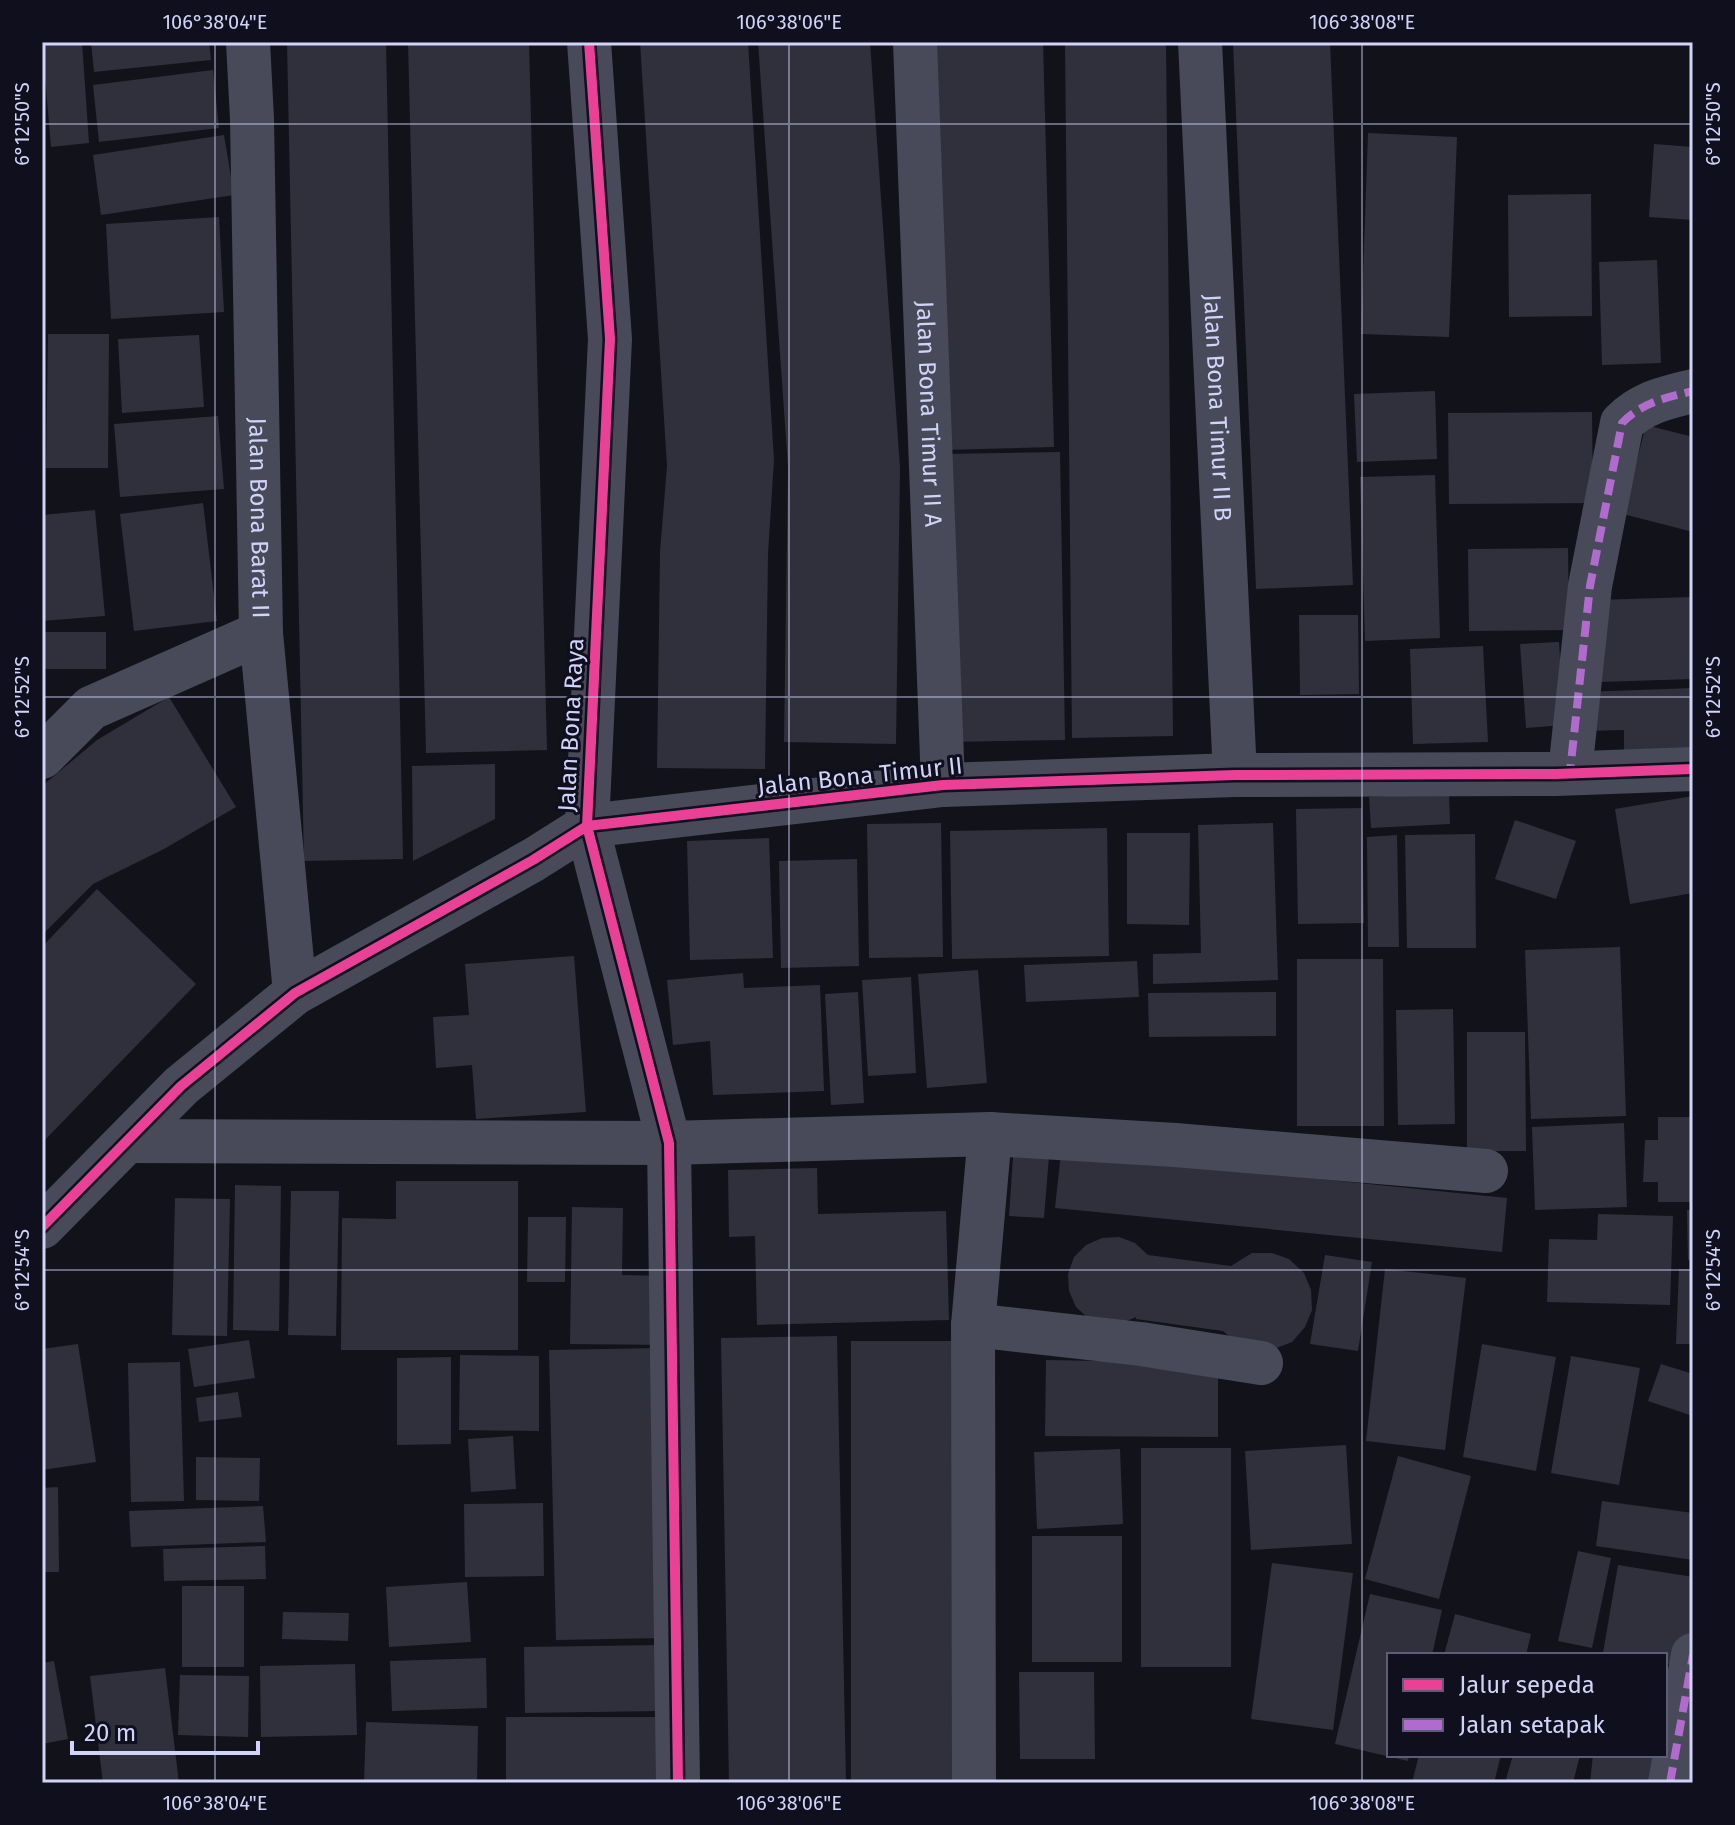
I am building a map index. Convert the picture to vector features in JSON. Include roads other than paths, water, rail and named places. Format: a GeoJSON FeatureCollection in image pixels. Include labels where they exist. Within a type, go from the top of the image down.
{"type":"FeatureCollection","features":[{"type":"Feature","properties":{"kind":"street","name":"Jalan Bona Barat II"},"geometry":{"type":"LineString","coordinates":[[248,42],[261,633],[295,993]]}},
{"type":"Feature","properties":{"kind":"street","name":"Jalan Bona Raya"},"geometry":{"type":"LineString","coordinates":[[42,1227],[181,1086],[295,993],[533,860],[587,826],[610,339],[589,42]]}},
{"type":"Feature","properties":{"kind":"street","name":"Jalan Bona Timur II A"},"geometry":{"type":"LineString","coordinates":[[915,42],[943,785]]}},
{"type":"Feature","properties":{"kind":"street","name":"Jalan Bona Timur II B"},"geometry":{"type":"LineString","coordinates":[[1200,42],[1235,775]]}},
{"type":"Feature","properties":{"kind":"street"},"geometry":{"type":"LineString","coordinates":[[1570,772],[1590,586],[1622,423],[1649,402],[1693,391]]}},
{"type":"Feature","properties":{"kind":"street"},"geometry":{"type":"LineString","coordinates":[[42,757],[91,708],[261,633]]}},
{"type":"Feature","properties":{"kind":"street"},"geometry":{"type":"LineString","coordinates":[[42,710],[91,708]]}},
{"type":"Feature","properties":{"kind":"street","name":"Jalan Bona Timur II"},"geometry":{"type":"LineString","coordinates":[[587,826],[943,785],[1235,775],[1693,769]]}},
{"type":"Feature","properties":{"kind":"street"},"geometry":{"type":"LineString","coordinates":[[587,826],[669,1143],[678,1783]]}},
{"type":"Feature","properties":{"kind":"street"},"geometry":{"type":"LineString","coordinates":[[974,1783],[973,1325],[990,1134]]}},
{"type":"Feature","properties":{"kind":"street"},"geometry":{"type":"LineString","coordinates":[[128,1141],[669,1143],[990,1134],[1175,1145],[1486,1171]]}},
{"type":"Feature","properties":{"kind":"street"},"geometry":{"type":"LineString","coordinates":[[973,1325],[1141,1344],[1261,1363]]}},
{"type":"Feature","properties":{"kind":"street"},"geometry":{"type":"LineString","coordinates":[[1670,1783],[1693,1655]]}}]}
